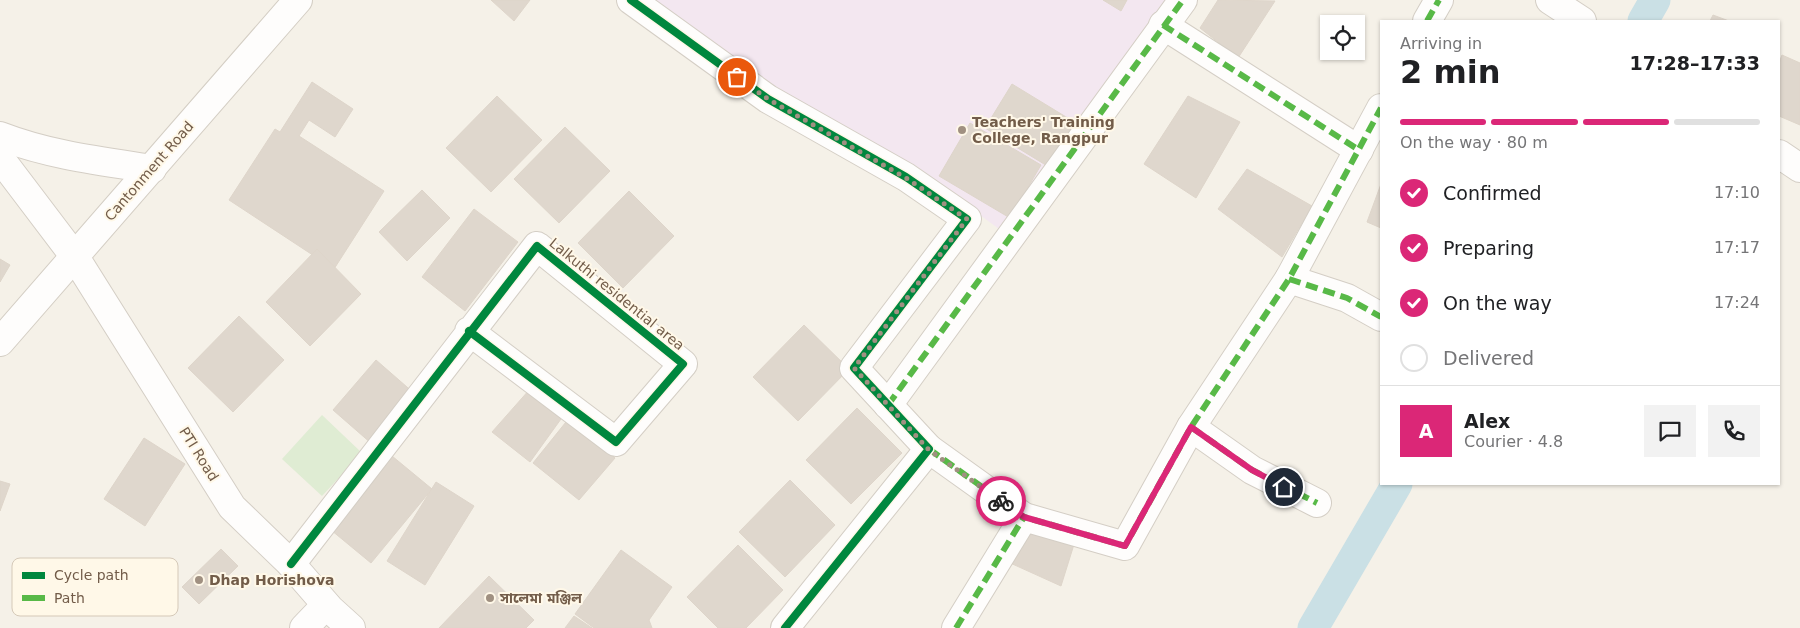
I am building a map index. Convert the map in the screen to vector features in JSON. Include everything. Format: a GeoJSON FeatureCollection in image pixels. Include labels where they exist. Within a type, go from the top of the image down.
{"type":"FeatureCollection","features":[{"type":"Feature","properties":{"kind":"street","name":"Cantonment Road"},"geometry":{"type":"LineString","coordinates":[[0,342],[298,0]]}},
{"type":"Feature","properties":{"kind":"street"},"geometry":{"type":"LineString","coordinates":[[631,0],[768,99],[906,178],[967,219],[854,368],[929,450],[1024,517],[1125,546],[1191,427],[1288,279],[1380,110]]}},
{"type":"Feature","properties":{"kind":"street"},"geometry":{"type":"LineString","coordinates":[[888,405],[1183,0]]}},
{"type":"Feature","properties":{"kind":"street"},"geometry":{"type":"LineString","coordinates":[[1428,20],[1439,0]]}},
{"type":"Feature","properties":{"kind":"street"},"geometry":{"type":"LineString","coordinates":[[1550,0],[1580,20]]}},
{"type":"Feature","properties":{"kind":"street"},"geometry":{"type":"LineString","coordinates":[[1163,25],[1359,150]]}},
{"type":"Feature","properties":{"kind":"street"},"geometry":{"type":"LineString","coordinates":[[0,136],[30,147],[61,154],[152,169]]}},
{"type":"Feature","properties":{"kind":"street"},"geometry":{"type":"LineString","coordinates":[[1780,155],[1800,168]]}},
{"type":"Feature","properties":{"kind":"street","name":"PTI Road"},"geometry":{"type":"LineString","coordinates":[[0,158],[75,257],[232,507],[291,564],[326,604],[351,628]]}},
{"type":"Feature","properties":{"kind":"street","name":"Lalkuthi residential area"},"geometry":{"type":"LineString","coordinates":[[291,564],[469,331],[537,246],[683,364],[616,442],[469,331]]}},
{"type":"Feature","properties":{"kind":"street"},"geometry":{"type":"LineString","coordinates":[[1288,279],[1347,298],[1380,316]]}},
{"type":"Feature","properties":{"kind":"street"},"geometry":{"type":"LineString","coordinates":[[1191,427],[1252,470],[1317,503]]}},
{"type":"Feature","properties":{"kind":"street"},"geometry":{"type":"LineString","coordinates":[[785,628],[929,450]]}},
{"type":"Feature","properties":{"kind":"street"},"geometry":{"type":"LineString","coordinates":[[956,628],[1024,517]]}},
{"type":"Feature","properties":{"kind":"street"},"geometry":{"type":"LineString","coordinates":[[304,628],[326,604]]}},
{"type":"Feature","properties":{"kind":"shaded area","name":"Teachers' Training College, Rangpur"},"geometry":{"type":"Polygon","coordinates":[[[643,0],[1174,0],[1006,234],[914,167],[772,94],[643,0]]]}},
{"type":"Feature","properties":{"kind":"green space"},"geometry":{"type":"Polygon","coordinates":[[[322,415],[362,453],[322,496],[282,459],[322,415]]]}},
{"type":"Feature","properties":{"kind":"building"},"geometry":{"type":"Polygon","coordinates":[[[491,0],[530,0],[514,21],[491,0]]]}},
{"type":"Feature","properties":{"kind":"building"},"geometry":{"type":"Polygon","coordinates":[[[1103,0],[1127,0],[1121,11],[1103,0]]]}},
{"type":"Feature","properties":{"kind":"building"},"geometry":{"type":"Polygon","coordinates":[[[1218,0],[1275,1],[1238,58],[1200,28],[1218,0]]]}},
{"type":"Feature","properties":{"kind":"building"},"geometry":{"type":"Polygon","coordinates":[[[1713,15],[1726,20],[1710,20],[1713,15]]]}},
{"type":"Feature","properties":{"kind":"building"},"geometry":{"type":"Polygon","coordinates":[[[1782,55],[1800,63],[1800,125],[1780,116],[1780,60],[1782,55]]]}},
{"type":"Feature","properties":{"kind":"building"},"geometry":{"type":"Polygon","coordinates":[[[312,82],[353,109],[335,137],[309,120],[299,136],[384,191],[334,269],[229,200],[275,129],[280,132],[312,82]]]}},
{"type":"Feature","properties":{"kind":"building"},"geometry":{"type":"Polygon","coordinates":[[[1012,84],[1076,123],[1049,167],[985,128],[1012,84]]]}},
{"type":"Feature","properties":{"kind":"building"},"geometry":{"type":"Polygon","coordinates":[[[497,96],[542,140],[491,192],[446,148],[497,96]]]}},
{"type":"Feature","properties":{"kind":"building"},"geometry":{"type":"Polygon","coordinates":[[[1188,96],[1240,122],[1196,198],[1144,164],[1188,96]]]}},
{"type":"Feature","properties":{"kind":"building"},"geometry":{"type":"Polygon","coordinates":[[[970,123],[1041,165],[1010,218],[939,176],[970,123]]]}},
{"type":"Feature","properties":{"kind":"building"},"geometry":{"type":"Polygon","coordinates":[[[565,127],[610,171],[559,223],[514,179],[565,127]]]}},
{"type":"Feature","properties":{"kind":"building"},"geometry":{"type":"Polygon","coordinates":[[[1247,169],[1312,206],[1282,257],[1218,209],[1247,169]]]}},
{"type":"Feature","properties":{"kind":"building"},"geometry":{"type":"Polygon","coordinates":[[[1380,187],[1380,228],[1367,222],[1380,187]]]}},
{"type":"Feature","properties":{"kind":"building"},"geometry":{"type":"Polygon","coordinates":[[[422,190],[450,218],[407,261],[379,232],[422,190]]]}},
{"type":"Feature","properties":{"kind":"building"},"geometry":{"type":"Polygon","coordinates":[[[629,191],[674,236],[623,288],[578,243],[629,191]]]}},
{"type":"Feature","properties":{"kind":"building"},"geometry":{"type":"Polygon","coordinates":[[[474,209],[518,242],[465,311],[422,277],[474,209]]]}},
{"type":"Feature","properties":{"kind":"building"},"geometry":{"type":"Polygon","coordinates":[[[317,249],[361,294],[310,346],[266,302],[317,249]]]}},
{"type":"Feature","properties":{"kind":"building"},"geometry":{"type":"Polygon","coordinates":[[[0,259],[10,265],[0,282],[0,259]]]}},
{"type":"Feature","properties":{"kind":"building"},"geometry":{"type":"Polygon","coordinates":[[[239,316],[284,360],[233,412],[188,368],[239,316]]]}},
{"type":"Feature","properties":{"kind":"building"},"geometry":{"type":"Polygon","coordinates":[[[804,325],[849,369],[798,421],[753,377],[804,325]]]}},
{"type":"Feature","properties":{"kind":"building"},"geometry":{"type":"Polygon","coordinates":[[[376,360],[415,394],[372,444],[333,410],[376,360]]]}},
{"type":"Feature","properties":{"kind":"building"},"geometry":{"type":"Polygon","coordinates":[[[530,389],[566,412],[530,462],[492,432],[530,389]]]}},
{"type":"Feature","properties":{"kind":"building"},"geometry":{"type":"Polygon","coordinates":[[[857,408],[902,453],[851,504],[806,460],[857,408]]]}},
{"type":"Feature","properties":{"kind":"building"},"geometry":{"type":"Polygon","coordinates":[[[570,417],[615,458],[579,500],[533,463],[570,417]]]}},
{"type":"Feature","properties":{"kind":"building"},"geometry":{"type":"Polygon","coordinates":[[[144,438],[185,464],[145,526],[104,499],[144,438]]]}},
{"type":"Feature","properties":{"kind":"building"},"geometry":{"type":"Polygon","coordinates":[[[392,456],[432,489],[371,563],[331,530],[392,456]]]}},
{"type":"Feature","properties":{"kind":"building"},"geometry":{"type":"Polygon","coordinates":[[[790,480],[835,525],[785,577],[739,532],[790,480]]]}},
{"type":"Feature","properties":{"kind":"building"},"geometry":{"type":"Polygon","coordinates":[[[0,481],[10,484],[0,511],[0,481]]]}},
{"type":"Feature","properties":{"kind":"building"},"geometry":{"type":"Polygon","coordinates":[[[436,482],[474,506],[425,585],[387,561],[436,482]]]}},
{"type":"Feature","properties":{"kind":"building"},"geometry":{"type":"Polygon","coordinates":[[[1036,523],[1076,538],[1061,586],[1008,562],[1036,523]]]}},
{"type":"Feature","properties":{"kind":"building"},"geometry":{"type":"Polygon","coordinates":[[[738,545],[783,590],[746,628],[718,628],[687,597],[738,545]]]}},
{"type":"Feature","properties":{"kind":"building"},"geometry":{"type":"Polygon","coordinates":[[[221,549],[238,566],[199,604],[182,587],[221,549]]]}},
{"type":"Feature","properties":{"kind":"building"},"geometry":{"type":"Polygon","coordinates":[[[621,550],[672,587],[649,620],[652,628],[594,628],[575,614],[621,550]]]}},
{"type":"Feature","properties":{"kind":"building","name":"সালেমা মঞ্জিল"},"geometry":{"type":"Polygon","coordinates":[[[489,576],[534,620],[526,628],[439,628],[489,576]]]}},
{"type":"Feature","properties":{"kind":"building"},"geometry":{"type":"Polygon","coordinates":[[[574,616],[592,628],[565,628],[574,616]]]}},
{"type":"Feature","properties":{"kind":"waterway"},"geometry":{"type":"LineString","coordinates":[[1644,20],[1655,0]]}},
{"type":"Feature","properties":{"kind":"waterway"},"geometry":{"type":"LineString","coordinates":[[1313,628],[1396,485]]}},
{"type":"Feature","properties":{"kind":"marked path"},"geometry":{"type":"LineString","coordinates":[[888,405],[1183,0]]}},
{"type":"Feature","properties":{"kind":"marked path"},"geometry":{"type":"LineString","coordinates":[[1428,20],[1439,0]]}},
{"type":"Feature","properties":{"kind":"marked path"},"geometry":{"type":"LineString","coordinates":[[1163,25],[1359,150]]}},
{"type":"Feature","properties":{"kind":"marked path"},"geometry":{"type":"LineString","coordinates":[[929,449],[1024,517],[1125,546],[1191,427],[1289,279],[1380,110]]}},
{"type":"Feature","properties":{"kind":"marked path"},"geometry":{"type":"LineString","coordinates":[[1289,279],[1347,298],[1380,316]]}},
{"type":"Feature","properties":{"kind":"marked path"},"geometry":{"type":"LineString","coordinates":[[1191,427],[1252,470],[1317,503]]}},
{"type":"Feature","properties":{"kind":"marked path"},"geometry":{"type":"LineString","coordinates":[[956,628],[1024,517]]}},
{"type":"Feature","properties":{"kind":"cycle path"},"geometry":{"type":"LineString","coordinates":[[631,0],[768,99],[906,177],[967,219],[854,368],[929,449],[785,628]]}},
{"type":"Feature","properties":{"kind":"cycle path"},"geometry":{"type":"LineString","coordinates":[[291,564],[537,246],[683,364],[616,442],[469,331]]}},
{"type":"Feature","properties":{"kind":"way so far"},"geometry":{"type":"LineString","coordinates":[[737,77],[768,99],[906,178],[967,219],[854,368],[929,450],[1001,501]]}},
{"type":"Feature","properties":{"kind":"place","name":"Teachers' Training College, Rangpur"},"geometry":{"type":"Point","coordinates":[962,130]}},
{"type":"Feature","properties":{"kind":"place","name":"Dhap Horishova"},"geometry":{"type":"Point","coordinates":[199,580]}},
{"type":"Feature","properties":{"kind":"place","name":"সালেমা মঞ্জিল"},"geometry":{"type":"Point","coordinates":[490,598]}},
{"type":"Feature","properties":{"kind":"route"},"geometry":{"type":"LineString","coordinates":[[1001,501],[1024,517],[1125,546],[1191,427],[1252,470],[1284,487]]}}]}
